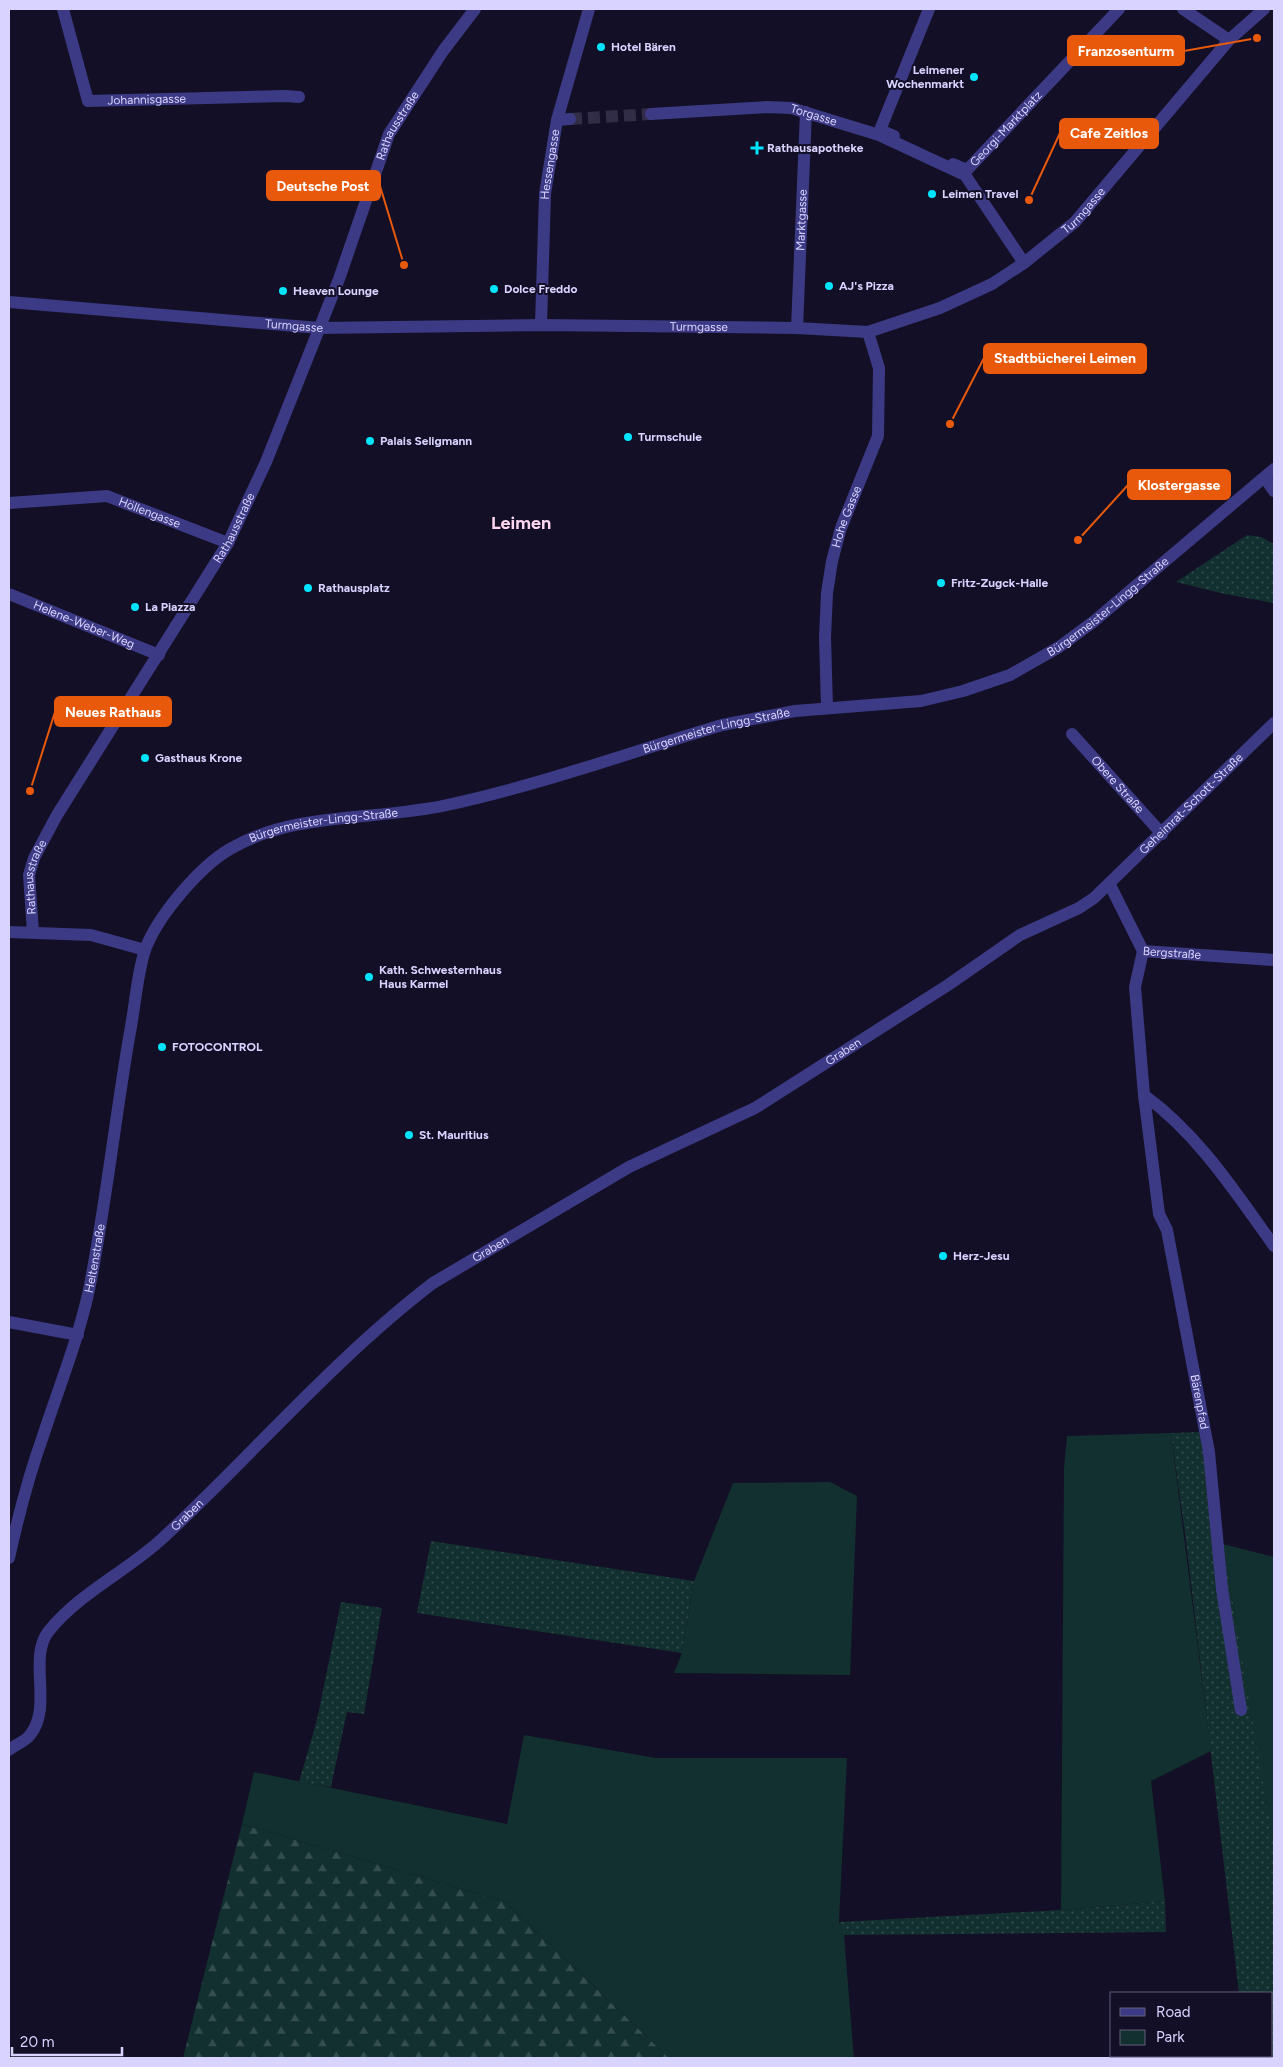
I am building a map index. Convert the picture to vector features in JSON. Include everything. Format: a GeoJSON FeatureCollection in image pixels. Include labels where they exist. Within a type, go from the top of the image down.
{"type":"FeatureCollection","features":[{"type":"Feature","properties":{"kind":"street","name":"Johannisgasse"},"geometry":{"type":"LineString","coordinates":[[63,9],[88,101],[300,97]]}},
{"type":"Feature","properties":{"kind":"street","name":"Rathausstraße"},"geometry":{"type":"LineString","coordinates":[[146,950],[91,935],[32,932],[29,875],[34,858],[57,815],[228,543],[266,462],[319,328],[352,244],[371,180],[389,134],[418,86],[475,9]]}},
{"type":"Feature","properties":{"kind":"street","name":"Hessengasse"},"geometry":{"type":"LineString","coordinates":[[541,325],[545,194],[588,9]]}},
{"type":"Feature","properties":{"kind":"street","name":"Georgi-Marktplatz"},"geometry":{"type":"LineString","coordinates":[[929,9],[880,130],[967,170],[1119,9]]}},
{"type":"Feature","properties":{"kind":"street"},"geometry":{"type":"LineString","coordinates":[[1183,9],[1229,40]]}},
{"type":"Feature","properties":{"kind":"street","name":"Turmgasse"},"geometry":{"type":"LineString","coordinates":[[9,302],[319,328],[541,325],[797,328],[868,332],[940,308],[992,284],[1024,263],[1075,222],[1229,40],[1264,9]]}},
{"type":"Feature","properties":{"kind":"street","name":"Torgasse"},"geometry":{"type":"LineString","coordinates":[[651,114],[767,107],[791,108],[879,135],[965,175],[1024,263]]}},
{"type":"Feature","properties":{"kind":"street","name":"Marktgasse"},"geometry":{"type":"LineString","coordinates":[[797,328],[806,112]]}},
{"type":"Feature","properties":{"kind":"street","name":"Hohe Gasse"},"geometry":{"type":"LineString","coordinates":[[827,708],[825,637],[827,593],[832,561],[841,528],[878,436],[879,368],[868,332]]}},
{"type":"Feature","properties":{"kind":"street"},"geometry":{"type":"LineString","coordinates":[[1270,474],[1274,491]]}},
{"type":"Feature","properties":{"kind":"street","name":"Bürgermeister-Lingg-Straße"},"geometry":{"type":"LineString","coordinates":[[146,950],[166,913],[188,884],[210,861],[232,847],[283,828],[324,820],[442,806],[509,790],[722,726],[759,717],[827,708],[921,701],[962,691],[1010,675],[1059,648],[1270,474]]}},
{"type":"Feature","properties":{"kind":"street","name":"Höllengasse"},"geometry":{"type":"LineString","coordinates":[[9,503],[107,496],[228,543]]}},
{"type":"Feature","properties":{"kind":"street","name":"Helene-Weber-Weg"},"geometry":{"type":"LineString","coordinates":[[9,594],[159,655]]}},
{"type":"Feature","properties":{"kind":"street","name":"Geheimrat-Schott-Straße"},"geometry":{"type":"LineString","coordinates":[[1110,885],[1274,723]]}},
{"type":"Feature","properties":{"kind":"street","name":"Obere Straße"},"geometry":{"type":"LineString","coordinates":[[1072,734],[1162,834]]}},
{"type":"Feature","properties":{"kind":"street","name":"Bergstraße"},"geometry":{"type":"LineString","coordinates":[[1110,885],[1143,950],[1274,960]]}},
{"type":"Feature","properties":{"kind":"street","name":"Graben"},"geometry":{"type":"LineString","coordinates":[[9,1750],[30,1735],[36,1724],[40,1707],[41,1648],[47,1634],[59,1620],[89,1593],[149,1551],[360,1344],[404,1305],[433,1283],[629,1167],[755,1108],[948,985],[1020,935],[1079,908],[1110,885]]}},
{"type":"Feature","properties":{"kind":"street"},"geometry":{"type":"LineString","coordinates":[[9,932],[32,932]]}},
{"type":"Feature","properties":{"kind":"street","name":"Heltenstraße"},"geometry":{"type":"LineString","coordinates":[[9,1558],[10,1542],[42,1438],[78,1335],[95,1256],[119,1094],[146,950]]}},
{"type":"Feature","properties":{"kind":"street","name":"Bärenpfad"},"geometry":{"type":"LineString","coordinates":[[1143,950],[1135,987],[1144,1095],[1159,1214],[1167,1230],[1209,1452],[1222,1589],[1241,1710]]}},
{"type":"Feature","properties":{"kind":"street"},"geometry":{"type":"LineString","coordinates":[[1144,1095],[1169,1113],[1229,1184],[1274,1246]]}},
{"type":"Feature","properties":{"kind":"street"},"geometry":{"type":"LineString","coordinates":[[9,1322],[78,1335]]}},
{"type":"Feature","properties":{"kind":"green space"},"geometry":{"type":"Polygon","coordinates":[[[1247,535],[1261,537],[1274,544],[1274,603],[1176,582],[1247,535]]]}},
{"type":"Feature","properties":{"kind":"green space"},"geometry":{"type":"Polygon","coordinates":[[[1199,1432],[1223,1544],[1274,1842],[1274,2058],[1245,2058],[1273,2057],[1273,1992],[1239,1992],[1186,1541],[1171,1433],[1199,1432]]]}},
{"type":"Feature","properties":{"kind":"green space"},"geometry":{"type":"Polygon","coordinates":[[[1171,1433],[1211,1751],[1151,1781],[1165,1901],[1061,1910],[1064,1468],[1067,1436],[1171,1433]]]}},
{"type":"Feature","properties":{"kind":"green space"},"geometry":{"type":"Polygon","coordinates":[[[830,1482],[857,1496],[850,1675],[674,1673],[682,1653],[694,1581],[733,1483],[830,1482]]]}},
{"type":"Feature","properties":{"kind":"green space"},"geometry":{"type":"Polygon","coordinates":[[[431,1541],[694,1581],[682,1653],[417,1613],[431,1541]]]}},
{"type":"Feature","properties":{"kind":"green space"},"geometry":{"type":"Polygon","coordinates":[[[1223,1544],[1274,1557],[1274,1842],[1273,1842],[1223,1544]]]}},
{"type":"Feature","properties":{"kind":"green space"},"geometry":{"type":"Polygon","coordinates":[[[341,1602],[382,1608],[364,1714],[347,1712],[331,1787],[299,1782],[317,1720],[341,1602]]]}},
{"type":"Feature","properties":{"kind":"green space"},"geometry":{"type":"Polygon","coordinates":[[[524,1735],[656,1758],[847,1758],[839,1922],[844,1935],[854,2058],[669,2058],[506,1902],[242,1824],[254,1772],[507,1824],[524,1735]]]}},
{"type":"Feature","properties":{"kind":"green space"},"geometry":{"type":"Polygon","coordinates":[[[242,1824],[506,1902],[669,2058],[183,2058],[242,1824]]]}},
{"type":"Feature","properties":{"kind":"green space"},"geometry":{"type":"Polygon","coordinates":[[[1165,1901],[1166,1932],[844,1935],[839,1922],[1061,1910],[1165,1901]]]}},
{"type":"Feature","properties":{"kind":"tunnel"},"geometry":{"type":"LineString","coordinates":[[570,119],[651,114]]}},
{"type":"Feature","properties":{"kind":"place","name":"Franzosenturm"},"geometry":{"type":"Point","coordinates":[1257,38]}},
{"type":"Feature","properties":{"kind":"place","name":"Hotel Bären"},"geometry":{"type":"Point","coordinates":[601,47]}},
{"type":"Feature","properties":{"kind":"place","name":"Leimener Wochenmarkt"},"geometry":{"type":"Point","coordinates":[974,77]}},
{"type":"Feature","properties":{"kind":"place","name":"Rathausapotheke"},"geometry":{"type":"Point","coordinates":[757,148]}},
{"type":"Feature","properties":{"kind":"place","name":"Leimen Travel"},"geometry":{"type":"Point","coordinates":[932,194]}},
{"type":"Feature","properties":{"kind":"place","name":"Cafe Zeitlos"},"geometry":{"type":"Point","coordinates":[1029,200]}},
{"type":"Feature","properties":{"kind":"place","name":"Deutsche Post"},"geometry":{"type":"Point","coordinates":[404,265]}},
{"type":"Feature","properties":{"kind":"place","name":"AJ's Pizza"},"geometry":{"type":"Point","coordinates":[829,286]}},
{"type":"Feature","properties":{"kind":"place","name":"Dolce Freddo"},"geometry":{"type":"Point","coordinates":[494,289]}},
{"type":"Feature","properties":{"kind":"place","name":"Heaven Lounge"},"geometry":{"type":"Point","coordinates":[283,291]}},
{"type":"Feature","properties":{"kind":"place","name":"Stadtbücherei Leimen"},"geometry":{"type":"Point","coordinates":[950,424]}},
{"type":"Feature","properties":{"kind":"place","name":"Turmschule"},"geometry":{"type":"Point","coordinates":[628,437]}},
{"type":"Feature","properties":{"kind":"place","name":"Palais Seligmann"},"geometry":{"type":"Point","coordinates":[370,441]}},
{"type":"Feature","properties":{"kind":"place","name":"Klostergasse"},"geometry":{"type":"Point","coordinates":[1078,540]}},
{"type":"Feature","properties":{"kind":"place","name":"Fritz-Zugck-Halle"},"geometry":{"type":"Point","coordinates":[941,583]}},
{"type":"Feature","properties":{"kind":"place","name":"Rathausplatz"},"geometry":{"type":"Point","coordinates":[308,588]}},
{"type":"Feature","properties":{"kind":"place","name":"La Piazza"},"geometry":{"type":"Point","coordinates":[135,607]}},
{"type":"Feature","properties":{"kind":"place","name":"Gasthaus Krone"},"geometry":{"type":"Point","coordinates":[145,758]}},
{"type":"Feature","properties":{"kind":"place","name":"Neues Rathaus"},"geometry":{"type":"Point","coordinates":[30,791]}},
{"type":"Feature","properties":{"kind":"place","name":"Kath. Schwesternhaus Haus Karmel"},"geometry":{"type":"Point","coordinates":[369,977]}},
{"type":"Feature","properties":{"kind":"place","name":"FOTOCONTROL"},"geometry":{"type":"Point","coordinates":[162,1047]}},
{"type":"Feature","properties":{"kind":"place","name":"St. Mauritius"},"geometry":{"type":"Point","coordinates":[409,1135]}},
{"type":"Feature","properties":{"kind":"place","name":"Herz-Jesu"},"geometry":{"type":"Point","coordinates":[943,1256]}},
{"type":"Feature","properties":{"kind":"district","name":"Leimen"},"geometry":{"type":"Point","coordinates":[521,523]}}]}
